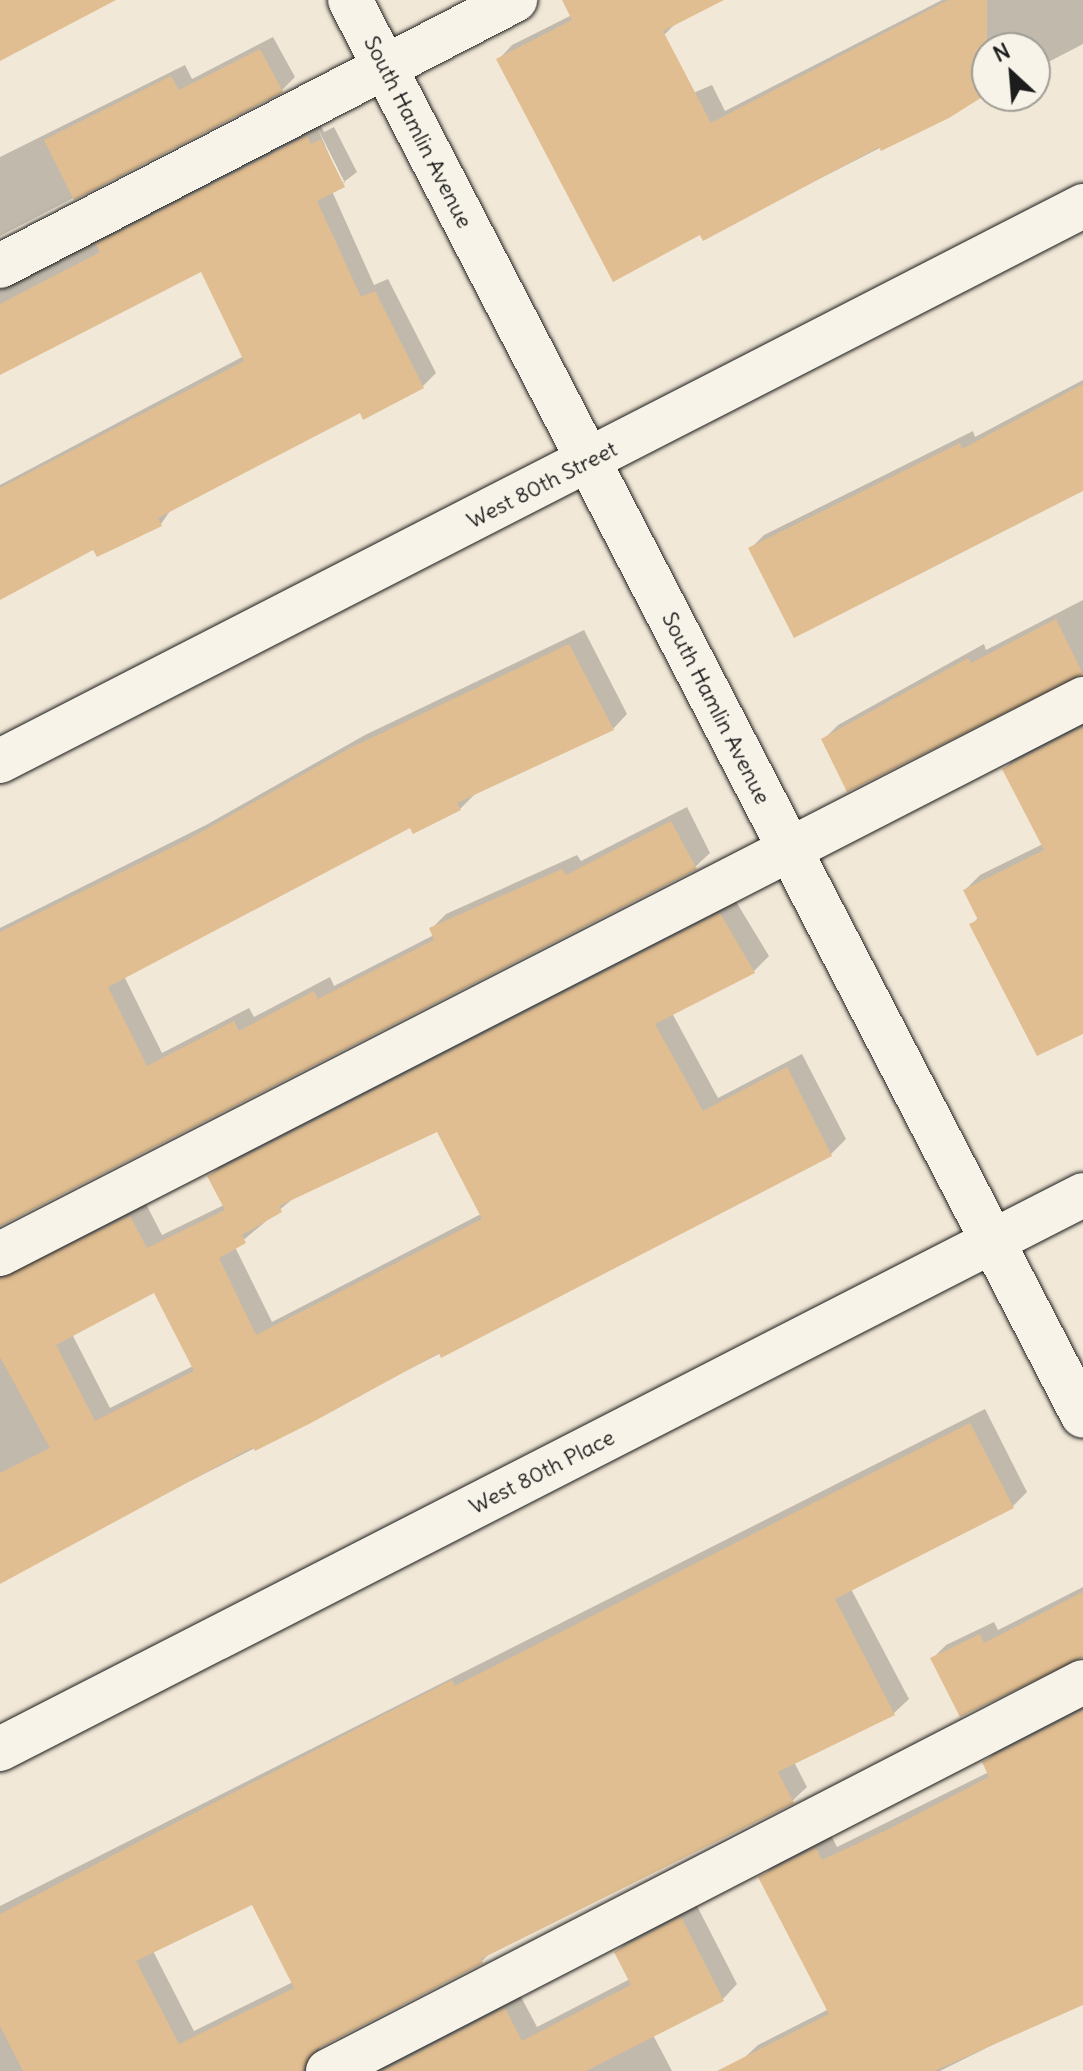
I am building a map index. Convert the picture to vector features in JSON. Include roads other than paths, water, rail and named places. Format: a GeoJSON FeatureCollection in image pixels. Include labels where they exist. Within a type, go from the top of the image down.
{"type":"FeatureCollection","features":[{"type":"Feature","properties":{"kind":"street","name":"South Hamlin Avenue"},"geometry":{"type":"LineString","coordinates":[[350,0],[1083,1416]]}},
{"type":"Feature","properties":{"kind":"street"},"geometry":{"type":"LineString","coordinates":[[0,266],[515,0]]}},
{"type":"Feature","properties":{"kind":"street","name":"West 80th Street"},"geometry":{"type":"LineString","coordinates":[[0,761],[1083,206]]}},
{"type":"Feature","properties":{"kind":"street"},"geometry":{"type":"LineString","coordinates":[[0,1254],[1083,699]]}},
{"type":"Feature","properties":{"kind":"street","name":"West 80th Place"},"geometry":{"type":"LineString","coordinates":[[0,1749],[1083,1195]]}},
{"type":"Feature","properties":{"kind":"street"},"geometry":{"type":"LineString","coordinates":[[328,2071],[1083,1682]]}}]}
